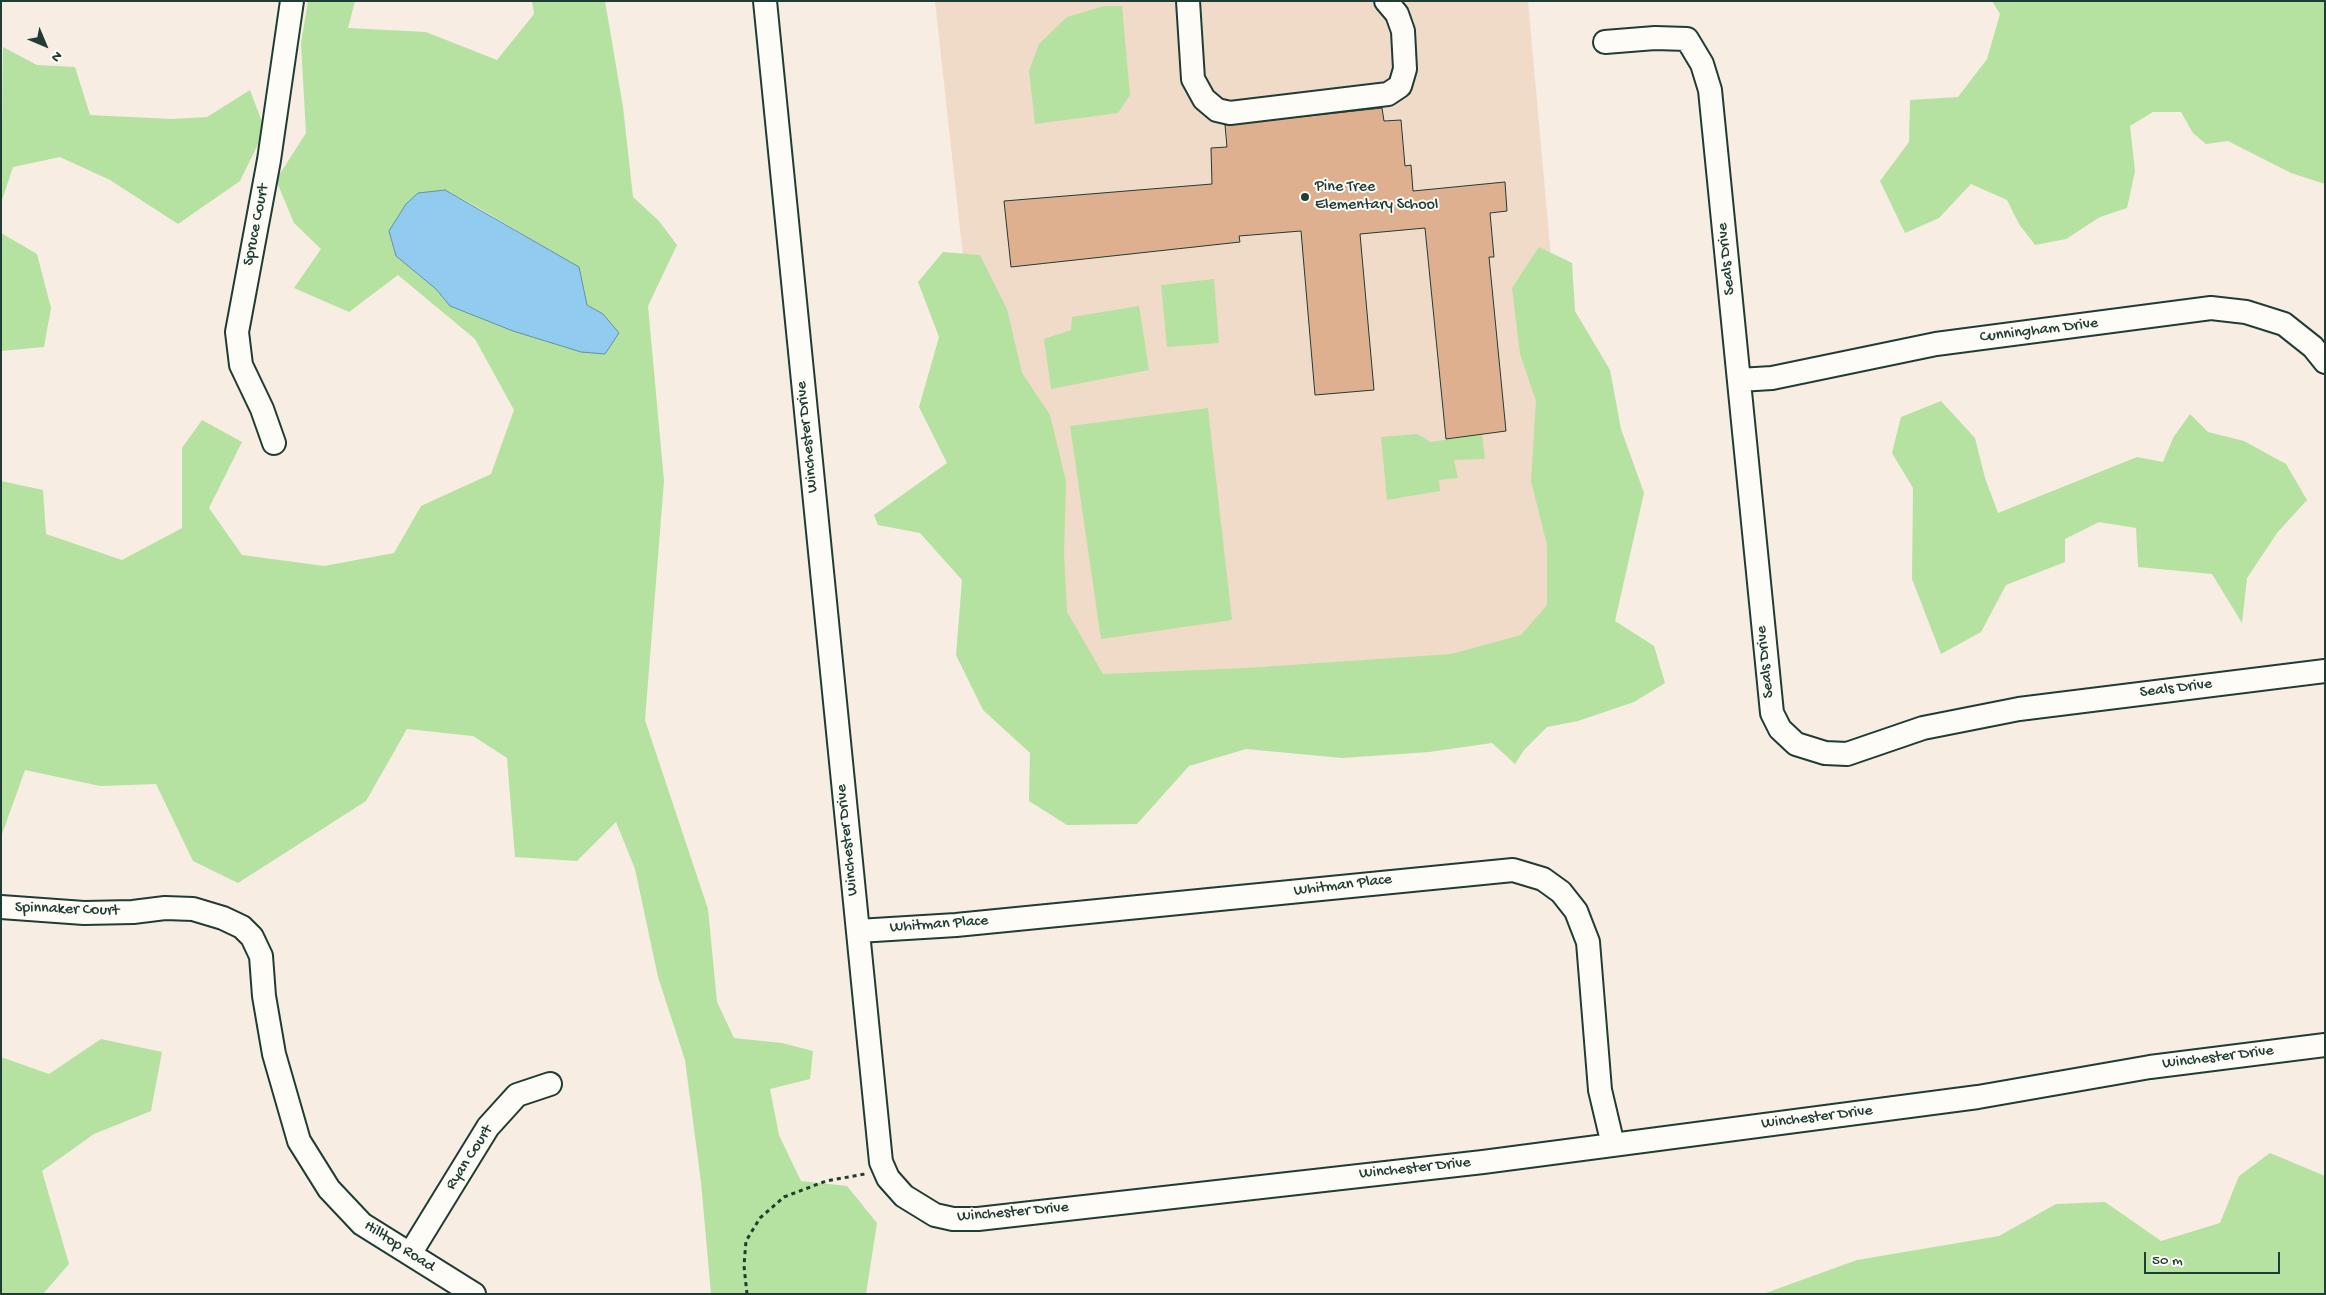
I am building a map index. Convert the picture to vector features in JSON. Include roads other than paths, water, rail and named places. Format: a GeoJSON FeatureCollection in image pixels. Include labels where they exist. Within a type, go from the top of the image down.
{"type":"FeatureCollection","features":[{"type":"Feature","properties":{"kind":"street","name":"Spruce Court"},"geometry":{"type":"LineString","coordinates":[[274,443],[262,409],[241,365],[237,332],[269,160],[292,1]]}},
{"type":"Feature","properties":{"kind":"street","name":"Winchester Drive"},"geometry":{"type":"LineString","coordinates":[[765,1],[881,1162],[888,1178],[904,1196],[935,1215],[953,1219],[978,1219],[1483,1162],[1978,1097],[2150,1067],[2325,1045]]}},
{"type":"Feature","properties":{"kind":"street"},"geometry":{"type":"LineString","coordinates":[[1188,1],[1193,79],[1204,99],[1217,110],[1230,113],[1388,94],[1400,86],[1405,69],[1403,31],[1397,14],[1386,1]]}},
{"type":"Feature","properties":{"kind":"street","name":"Seals Drive"},"geometry":{"type":"LineString","coordinates":[[1606,42],[1655,38],[1687,39],[1702,64],[1710,90],[1772,713],[1780,729],[1796,744],[1825,753],[1847,754],[1923,728],[2019,708],[2325,671]]}},
{"type":"Feature","properties":{"kind":"street","name":"Cunningham Drive"},"geometry":{"type":"LineString","coordinates":[[1739,380],[1772,378],[1936,344],[2212,308],[2246,312],[2284,324],[2313,346],[2325,362]]}},
{"type":"Feature","properties":{"kind":"street","name":"Whitman Place"},"geometry":{"type":"LineString","coordinates":[[858,931],[956,925],[1513,870],[1543,879],[1561,892],[1576,911],[1588,942],[1600,1090],[1613,1144]]}},
{"type":"Feature","properties":{"kind":"street","name":"Spinnaker Court"},"geometry":{"type":"LineString","coordinates":[[1,907],[84,913],[133,912],[165,908],[193,909],[223,918],[242,927],[252,937],[261,956],[264,996],[274,1054]]}},
{"type":"Feature","properties":{"kind":"street","name":"Hilltop Road"},"geometry":{"type":"LineString","coordinates":[[274,1054],[299,1141],[329,1189],[362,1224],[474,1294]]}},
{"type":"Feature","properties":{"kind":"street","name":"Ryan Court"},"geometry":{"type":"LineString","coordinates":[[410,1254],[488,1127],[517,1095],[550,1084]]}},
{"type":"Feature","properties":{"kind":"water"},"geometry":{"type":"Polygon","coordinates":[[[445,190],[579,267],[587,305],[603,314],[619,333],[605,354],[581,352],[513,331],[450,306],[436,289],[396,256],[389,231],[406,204],[418,193],[445,190]]]}},
{"type":"Feature","properties":{"kind":"place","name":"Pine Tree Elementary School"},"geometry":{"type":"Point","coordinates":[1305,197]}}]}
